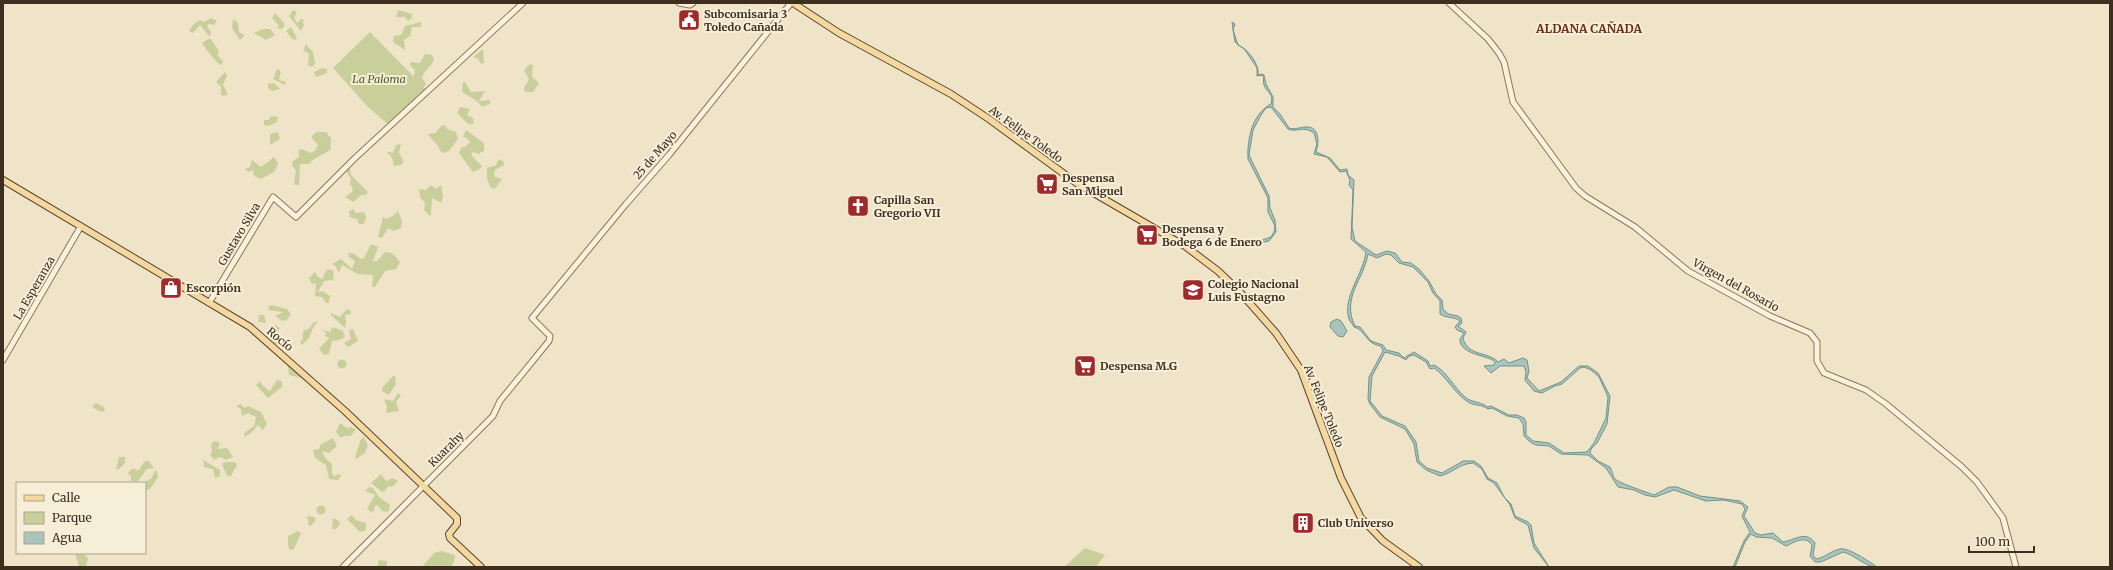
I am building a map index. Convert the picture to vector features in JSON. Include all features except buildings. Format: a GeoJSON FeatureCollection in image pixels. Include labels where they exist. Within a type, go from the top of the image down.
{"type":"FeatureCollection","features":[{"type":"Feature","properties":{"kind":"main road","name":"Av. Felipe Toledo"},"geometry":{"type":"LineString","coordinates":[[792,3],[839,33],[946,90],[989,119],[1078,184],[1185,246],[1218,271],[1239,291],[1276,333],[1300,370],[1341,478],[1361,518],[1383,541],[1419,567]]}},
{"type":"Feature","properties":{"kind":"main road","name":"Rocío"},"geometry":{"type":"LineString","coordinates":[[3,180],[250,327],[356,421],[457,518],[458,521],[449,534],[450,538],[481,567]]}},
{"type":"Feature","properties":{"kind":"street","name":"Gustavo Silva"},"geometry":{"type":"LineString","coordinates":[[209,303],[273,197],[296,217],[369,144],[523,3]]}},
{"type":"Feature","properties":{"kind":"street"},"geometry":{"type":"LineString","coordinates":[[679,3],[692,4]]}},
{"type":"Feature","properties":{"kind":"street","name":"25 de Mayo"},"geometry":{"type":"LineString","coordinates":[[550,336],[532,318],[607,226],[669,155],[792,3]]}},
{"type":"Feature","properties":{"kind":"street","name":"Virgen del Rosario"},"geometry":{"type":"LineString","coordinates":[[1449,3],[1488,39],[1499,53],[1504,62],[1513,102],[1576,188],[1585,196],[1635,227],[1688,271],[1770,316],[1810,333],[1817,342],[1816,361],[1824,373],[1866,390],[1886,404],[1962,467],[1977,482],[2003,518],[2016,567]]}},
{"type":"Feature","properties":{"kind":"street","name":"La Esperanza"},"geometry":{"type":"LineString","coordinates":[[3,360],[81,226]]}},
{"type":"Feature","properties":{"kind":"street","name":"Kuarahy"},"geometry":{"type":"LineString","coordinates":[[342,567],[492,416],[500,401],[549,341],[550,336]]}},
{"type":"Feature","properties":{"kind":"green space"},"geometry":{"type":"Polygon","coordinates":[[[293,10],[297,12],[294,18],[297,23],[301,19],[305,20],[302,22],[304,25],[301,31],[289,16],[293,10]]]}},
{"type":"Feature","properties":{"kind":"green space"},"geometry":{"type":"Polygon","coordinates":[[[398,10],[412,14],[412,18],[408,21],[405,17],[396,17],[398,10]]]}},
{"type":"Feature","properties":{"kind":"green space"},"geometry":{"type":"Polygon","coordinates":[[[275,13],[284,23],[284,27],[281,29],[277,28],[279,26],[272,18],[275,13]]]}},
{"type":"Feature","properties":{"kind":"green space"},"geometry":{"type":"Polygon","coordinates":[[[211,18],[217,21],[214,25],[209,24],[207,26],[211,32],[210,36],[200,25],[193,33],[189,31],[199,20],[204,22],[211,18]]]}},
{"type":"Feature","properties":{"kind":"green space"},"geometry":{"type":"Polygon","coordinates":[[[233,19],[238,23],[239,32],[245,35],[240,40],[232,28],[233,19]]]}},
{"type":"Feature","properties":{"kind":"green space"},"geometry":{"type":"Polygon","coordinates":[[[421,22],[421,27],[412,27],[410,36],[404,40],[405,50],[393,42],[394,36],[401,35],[405,26],[421,22]]]}},
{"type":"Feature","properties":{"kind":"green space"},"geometry":{"type":"Polygon","coordinates":[[[291,27],[297,38],[296,40],[292,39],[286,31],[291,27]]]}},
{"type":"Feature","properties":{"kind":"green space"},"geometry":{"type":"Polygon","coordinates":[[[263,29],[270,29],[275,35],[266,40],[254,33],[263,29]]]}},
{"type":"Feature","properties":{"kind":"green space","name":"La Paloma"},"geometry":{"type":"Polygon","coordinates":[[[370,32],[414,77],[415,70],[410,65],[410,62],[420,63],[425,54],[432,55],[434,59],[422,78],[426,84],[424,87],[427,91],[389,125],[368,107],[333,68],[370,32]]]}},
{"type":"Feature","properties":{"kind":"green space"},"geometry":{"type":"Polygon","coordinates":[[[210,38],[219,51],[217,55],[223,61],[222,65],[214,59],[202,43],[210,38]]]}},
{"type":"Feature","properties":{"kind":"green space"},"geometry":{"type":"Polygon","coordinates":[[[306,44],[313,52],[315,63],[312,67],[308,65],[309,54],[303,50],[306,44]]]}},
{"type":"Feature","properties":{"kind":"green space"},"geometry":{"type":"Polygon","coordinates":[[[483,49],[484,63],[481,64],[478,59],[473,57],[483,49]]]}},
{"type":"Feature","properties":{"kind":"green space"},"geometry":{"type":"Polygon","coordinates":[[[530,64],[533,65],[532,77],[539,83],[533,92],[525,92],[524,88],[529,79],[524,70],[530,64]]]}},
{"type":"Feature","properties":{"kind":"green space"},"geometry":{"type":"Polygon","coordinates":[[[322,68],[327,69],[327,73],[316,77],[314,72],[322,68]]]}},
{"type":"Feature","properties":{"kind":"green space"},"geometry":{"type":"Polygon","coordinates":[[[277,69],[281,71],[279,80],[286,82],[285,85],[273,79],[277,69]]]}},
{"type":"Feature","properties":{"kind":"green space"},"geometry":{"type":"Polygon","coordinates":[[[225,72],[227,76],[223,85],[228,94],[224,96],[221,95],[221,87],[216,82],[225,72]]]}},
{"type":"Feature","properties":{"kind":"green space"},"geometry":{"type":"Polygon","coordinates":[[[463,82],[465,82],[471,92],[485,91],[479,101],[490,100],[490,104],[482,107],[477,101],[462,92],[463,82]]]}},
{"type":"Feature","properties":{"kind":"green space"},"geometry":{"type":"Polygon","coordinates":[[[274,83],[280,89],[272,91],[268,88],[268,84],[274,83]]]}},
{"type":"Feature","properties":{"kind":"green space"},"geometry":{"type":"Polygon","coordinates":[[[461,107],[470,109],[467,115],[473,118],[474,124],[468,124],[458,114],[458,110],[461,107]]]}},
{"type":"Feature","properties":{"kind":"green space"},"geometry":{"type":"Polygon","coordinates":[[[271,116],[278,117],[277,122],[268,126],[264,125],[264,120],[269,120],[271,116]]]}},
{"type":"Feature","properties":{"kind":"green space"},"geometry":{"type":"Polygon","coordinates":[[[446,125],[447,129],[456,132],[458,139],[449,151],[444,153],[440,151],[438,146],[428,134],[435,133],[441,126],[446,125]]]}},
{"type":"Feature","properties":{"kind":"green space"},"geometry":{"type":"Polygon","coordinates":[[[466,130],[484,143],[484,151],[478,154],[473,152],[471,155],[482,166],[480,169],[473,172],[459,153],[461,148],[470,142],[467,138],[463,137],[466,130]]]}},
{"type":"Feature","properties":{"kind":"green space"},"geometry":{"type":"Polygon","coordinates":[[[278,132],[280,139],[270,145],[270,134],[278,132]]]}},
{"type":"Feature","properties":{"kind":"green space"},"geometry":{"type":"Polygon","coordinates":[[[316,132],[326,132],[331,138],[331,149],[309,164],[300,164],[299,185],[295,185],[294,182],[296,171],[292,165],[293,161],[299,157],[299,150],[302,149],[311,153],[315,151],[318,145],[311,137],[316,132]]]}},
{"type":"Feature","properties":{"kind":"green space"},"geometry":{"type":"Polygon","coordinates":[[[401,144],[399,153],[404,162],[401,165],[394,166],[392,158],[386,151],[393,153],[396,145],[401,144]]]}},
{"type":"Feature","properties":{"kind":"green space"},"geometry":{"type":"Polygon","coordinates":[[[274,157],[278,163],[275,171],[261,179],[254,176],[253,170],[248,172],[245,169],[250,167],[252,160],[261,167],[274,157]]]}},
{"type":"Feature","properties":{"kind":"green space"},"geometry":{"type":"Polygon","coordinates":[[[499,159],[504,162],[504,165],[495,170],[495,177],[502,179],[495,189],[490,187],[487,178],[487,168],[496,165],[499,159]]]}},
{"type":"Feature","properties":{"kind":"green space"},"geometry":{"type":"Polygon","coordinates":[[[347,168],[350,168],[351,175],[368,192],[366,195],[361,195],[353,202],[345,197],[352,192],[353,189],[350,184],[351,179],[346,171],[347,168]]]}},
{"type":"Feature","properties":{"kind":"green space"},"geometry":{"type":"Polygon","coordinates":[[[431,185],[436,189],[441,185],[443,196],[441,203],[432,198],[430,216],[424,210],[425,203],[420,197],[419,189],[426,190],[431,185]]]}},
{"type":"Feature","properties":{"kind":"green space"},"geometry":{"type":"Polygon","coordinates":[[[353,209],[356,213],[364,212],[366,217],[364,224],[359,224],[357,219],[350,217],[349,212],[353,209]]]}},
{"type":"Feature","properties":{"kind":"green space"},"geometry":{"type":"Polygon","coordinates":[[[398,211],[402,221],[401,228],[394,231],[388,228],[382,238],[378,237],[383,217],[386,219],[393,216],[398,211]]]}},
{"type":"Feature","properties":{"kind":"green space"},"geometry":{"type":"Polygon","coordinates":[[[371,244],[378,247],[373,261],[377,261],[385,252],[388,252],[395,256],[400,262],[396,269],[385,271],[375,287],[372,286],[373,275],[358,274],[342,265],[339,273],[336,267],[332,264],[341,259],[352,269],[355,261],[349,257],[348,253],[353,253],[361,259],[364,258],[371,244]]]}},
{"type":"Feature","properties":{"kind":"green space"},"geometry":{"type":"Polygon","coordinates":[[[329,269],[334,271],[333,280],[324,281],[318,292],[323,291],[330,296],[329,302],[326,303],[322,297],[315,296],[316,283],[312,284],[309,278],[315,272],[318,277],[322,279],[326,271],[329,269]]]}},
{"type":"Feature","properties":{"kind":"green space"},"geometry":{"type":"Polygon","coordinates":[[[272,305],[287,309],[291,314],[287,320],[282,321],[275,316],[283,312],[268,310],[269,306],[272,305]]]}},
{"type":"Feature","properties":{"kind":"green space"},"geometry":{"type":"Polygon","coordinates":[[[347,309],[350,310],[351,314],[345,315],[345,328],[331,315],[331,313],[340,317],[347,309]]]}},
{"type":"Feature","properties":{"kind":"green space"},"geometry":{"type":"Polygon","coordinates":[[[259,315],[264,315],[266,323],[258,322],[259,315]]]}},
{"type":"Feature","properties":{"kind":"green space"},"geometry":{"type":"Polygon","coordinates":[[[318,321],[309,338],[302,345],[300,342],[303,338],[302,335],[304,330],[309,329],[313,323],[318,321]]]}},
{"type":"Feature","properties":{"kind":"green space"},"geometry":{"type":"Polygon","coordinates":[[[274,325],[280,328],[276,334],[279,342],[275,345],[269,335],[273,332],[274,325]]]}},
{"type":"Feature","properties":{"kind":"green space"},"geometry":{"type":"Polygon","coordinates":[[[333,327],[343,331],[345,337],[332,341],[329,354],[324,355],[319,349],[329,338],[325,336],[326,333],[321,330],[330,332],[333,327]]]}},
{"type":"Feature","properties":{"kind":"green space"},"geometry":{"type":"Polygon","coordinates":[[[353,329],[358,341],[348,347],[344,343],[351,339],[349,330],[353,329]]]}},
{"type":"Feature","properties":{"kind":"green space"},"geometry":{"type":"Polygon","coordinates":[[[342,359],[347,364],[342,369],[337,364],[342,359]]]}},
{"type":"Feature","properties":{"kind":"green space"},"geometry":{"type":"Polygon","coordinates":[[[288,365],[293,366],[303,377],[301,378],[289,375],[288,365]]]}},
{"type":"Feature","properties":{"kind":"green space"},"geometry":{"type":"Polygon","coordinates":[[[393,376],[395,376],[396,384],[389,395],[382,391],[382,388],[393,376]]]}},
{"type":"Feature","properties":{"kind":"green space"},"geometry":{"type":"Polygon","coordinates":[[[277,380],[282,381],[282,387],[268,398],[256,385],[260,381],[262,385],[270,391],[277,380]]]}},
{"type":"Feature","properties":{"kind":"green space"},"geometry":{"type":"Polygon","coordinates":[[[398,393],[401,395],[396,402],[399,411],[386,413],[387,407],[384,399],[393,401],[398,393]]]}},
{"type":"Feature","properties":{"kind":"green space"},"geometry":{"type":"Polygon","coordinates":[[[96,403],[104,407],[105,411],[101,412],[92,407],[96,403]]]}},
{"type":"Feature","properties":{"kind":"green space"},"geometry":{"type":"Polygon","coordinates":[[[241,404],[244,408],[248,406],[261,412],[267,424],[263,430],[258,425],[251,433],[244,437],[244,433],[254,426],[256,417],[248,413],[242,416],[241,409],[236,406],[241,404]]]}},
{"type":"Feature","properties":{"kind":"green space"},"geometry":{"type":"Polygon","coordinates":[[[340,423],[347,428],[351,427],[356,429],[351,436],[344,436],[341,438],[336,432],[340,423]]]}},
{"type":"Feature","properties":{"kind":"green space"},"geometry":{"type":"Polygon","coordinates":[[[364,437],[368,445],[365,453],[356,459],[360,440],[364,437]]]}},
{"type":"Feature","properties":{"kind":"green space"},"geometry":{"type":"Polygon","coordinates":[[[333,438],[337,446],[329,453],[322,451],[326,459],[332,464],[332,473],[334,476],[341,475],[338,480],[329,479],[326,465],[316,458],[313,450],[319,449],[320,445],[333,438]]]}},
{"type":"Feature","properties":{"kind":"green space"},"geometry":{"type":"Polygon","coordinates":[[[215,441],[220,443],[218,449],[227,448],[233,457],[226,460],[220,457],[214,460],[210,455],[212,452],[211,444],[215,441]]]}},
{"type":"Feature","properties":{"kind":"green space"},"geometry":{"type":"Polygon","coordinates":[[[119,457],[125,457],[125,463],[119,469],[116,469],[119,457]]]}},
{"type":"Feature","properties":{"kind":"green space"},"geometry":{"type":"Polygon","coordinates":[[[148,460],[154,468],[147,469],[138,481],[131,481],[131,477],[128,473],[133,468],[138,471],[144,462],[148,460]]]}},
{"type":"Feature","properties":{"kind":"green space"},"geometry":{"type":"Polygon","coordinates":[[[203,460],[220,470],[220,476],[215,478],[213,469],[204,467],[203,460]]]}},
{"type":"Feature","properties":{"kind":"green space"},"geometry":{"type":"Polygon","coordinates":[[[225,462],[235,462],[237,465],[231,476],[227,476],[222,464],[225,462]]]}},
{"type":"Feature","properties":{"kind":"green space"},"geometry":{"type":"Polygon","coordinates":[[[156,469],[158,477],[150,489],[146,491],[146,481],[151,479],[156,469]]]}},
{"type":"Feature","properties":{"kind":"green space"},"geometry":{"type":"Polygon","coordinates":[[[381,474],[386,481],[393,478],[398,481],[392,487],[388,486],[385,491],[382,492],[371,483],[381,474]]]}},
{"type":"Feature","properties":{"kind":"green space"},"geometry":{"type":"Polygon","coordinates":[[[369,487],[373,488],[378,496],[390,505],[388,512],[382,511],[377,505],[375,506],[373,513],[367,509],[375,495],[365,491],[369,487]]]}},
{"type":"Feature","properties":{"kind":"green space"},"geometry":{"type":"Polygon","coordinates":[[[321,505],[326,510],[321,515],[316,510],[321,505]]]}},
{"type":"Feature","properties":{"kind":"green space"},"geometry":{"type":"Polygon","coordinates":[[[352,515],[356,520],[366,523],[366,530],[360,532],[347,519],[352,515]]]}},
{"type":"Feature","properties":{"kind":"green space"},"geometry":{"type":"Polygon","coordinates":[[[307,516],[314,517],[316,520],[312,525],[309,526],[307,516]]]}},
{"type":"Feature","properties":{"kind":"green space"},"geometry":{"type":"Polygon","coordinates":[[[333,518],[339,521],[340,524],[336,529],[332,529],[333,518]]]}},
{"type":"Feature","properties":{"kind":"green space"},"geometry":{"type":"Polygon","coordinates":[[[298,531],[301,533],[294,549],[290,550],[288,546],[288,536],[298,531]]]}},
{"type":"Feature","properties":{"kind":"green space"},"geometry":{"type":"Polygon","coordinates":[[[1085,548],[1105,555],[1096,567],[1064,567],[1085,548]]]}},
{"type":"Feature","properties":{"kind":"green space"},"geometry":{"type":"Polygon","coordinates":[[[441,551],[455,555],[454,562],[450,567],[422,567],[434,553],[441,551]]]}},
{"type":"Feature","properties":{"kind":"green space"},"geometry":{"type":"Polygon","coordinates":[[[75,554],[83,554],[88,558],[86,567],[79,567],[75,554]]]}},
{"type":"Feature","properties":{"kind":"green space"},"geometry":{"type":"Polygon","coordinates":[[[379,560],[387,561],[387,567],[377,567],[379,560]]]}},
{"type":"Feature","properties":{"kind":"water"},"geometry":{"type":"Polygon","coordinates":[[[1232,22],[1235,24],[1233,30],[1232,22]]]}},
{"type":"Feature","properties":{"kind":"water"},"geometry":{"type":"Polygon","coordinates":[[[1233,31],[1238,44],[1235,42],[1233,31]]]}},
{"type":"Feature","properties":{"kind":"water"},"geometry":{"type":"Polygon","coordinates":[[[1240,46],[1246,50],[1255,62],[1257,67],[1258,71],[1258,75],[1262,74],[1264,75],[1266,84],[1273,97],[1273,107],[1280,114],[1289,128],[1311,127],[1314,129],[1318,140],[1316,152],[1330,158],[1340,170],[1347,169],[1348,175],[1354,180],[1352,227],[1355,241],[1376,255],[1387,251],[1395,253],[1402,262],[1411,263],[1419,269],[1429,281],[1436,294],[1442,300],[1443,309],[1448,314],[1461,318],[1462,323],[1458,326],[1466,332],[1463,338],[1469,348],[1489,356],[1498,362],[1504,359],[1509,363],[1523,358],[1527,360],[1529,371],[1527,378],[1539,391],[1561,382],[1579,366],[1588,366],[1598,373],[1610,396],[1607,424],[1590,453],[1598,461],[1610,467],[1617,481],[1654,495],[1669,487],[1677,487],[1700,496],[1740,501],[1748,507],[1744,516],[1755,533],[1761,535],[1773,533],[1783,542],[1804,536],[1808,537],[1815,543],[1813,555],[1816,559],[1837,550],[1844,549],[1859,555],[1877,567],[1868,565],[1843,552],[1821,562],[1815,562],[1810,556],[1812,545],[1806,540],[1796,541],[1786,546],[1772,538],[1756,537],[1751,534],[1745,542],[1735,567],[1733,567],[1744,541],[1750,532],[1742,516],[1745,509],[1742,504],[1724,500],[1706,501],[1674,490],[1655,497],[1645,495],[1634,490],[1618,487],[1606,468],[1588,455],[1561,454],[1549,446],[1536,445],[1530,442],[1524,436],[1523,424],[1519,418],[1507,416],[1492,408],[1488,409],[1468,402],[1439,372],[1434,368],[1430,369],[1426,362],[1414,355],[1409,356],[1406,360],[1399,356],[1385,352],[1372,376],[1370,401],[1382,416],[1405,426],[1416,442],[1419,461],[1427,468],[1442,473],[1463,461],[1474,461],[1481,466],[1488,478],[1497,483],[1504,496],[1494,483],[1487,479],[1482,469],[1473,463],[1463,465],[1440,476],[1426,470],[1417,462],[1414,444],[1405,429],[1380,417],[1368,399],[1369,377],[1383,351],[1381,346],[1372,343],[1361,331],[1354,327],[1349,319],[1348,302],[1362,268],[1366,252],[1351,239],[1353,190],[1349,185],[1350,180],[1346,171],[1340,172],[1327,157],[1314,154],[1317,144],[1314,133],[1304,129],[1292,130],[1288,129],[1271,107],[1266,108],[1253,130],[1249,155],[1269,196],[1270,208],[1275,220],[1276,232],[1269,241],[1254,244],[1271,237],[1275,226],[1268,212],[1268,198],[1248,159],[1248,143],[1252,128],[1259,114],[1265,108],[1271,104],[1272,98],[1270,93],[1265,88],[1263,75],[1257,76],[1257,68],[1245,50],[1240,46]],[[1368,254],[1352,298],[1351,306],[1351,316],[1355,326],[1360,327],[1371,341],[1383,345],[1386,350],[1399,353],[1404,358],[1414,352],[1428,361],[1430,366],[1434,365],[1443,371],[1461,393],[1468,399],[1483,404],[1487,407],[1491,406],[1509,415],[1517,415],[1524,418],[1526,422],[1526,435],[1533,441],[1549,443],[1564,453],[1587,452],[1594,443],[1606,418],[1608,397],[1599,377],[1591,370],[1584,367],[1580,368],[1562,384],[1542,393],[1534,391],[1525,380],[1526,372],[1524,366],[1500,366],[1491,373],[1484,366],[1494,365],[1495,362],[1464,348],[1460,339],[1464,333],[1457,330],[1455,327],[1460,321],[1440,314],[1440,301],[1433,293],[1428,282],[1413,267],[1399,263],[1391,255],[1386,254],[1377,258],[1368,254]]]}},
{"type":"Feature","properties":{"kind":"water"},"geometry":{"type":"Polygon","coordinates":[[[1337,319],[1341,321],[1347,331],[1343,337],[1338,336],[1330,327],[1331,322],[1337,319]]]}},
{"type":"Feature","properties":{"kind":"water"},"geometry":{"type":"Polygon","coordinates":[[[1505,498],[1511,504],[1515,516],[1531,525],[1534,543],[1549,567],[1534,548],[1528,525],[1515,518],[1510,505],[1505,498]]]}},
{"type":"Feature","properties":{"kind":"place","name":"Subcomisaria 3 Toledo Cañada"},"geometry":{"type":"Point","coordinates":[689,20]}},
{"type":"Feature","properties":{"kind":"place","name":"Despensa San Miguel"},"geometry":{"type":"Point","coordinates":[1047,184]}},
{"type":"Feature","properties":{"kind":"place","name":"Capilla San Gregorio VII"},"geometry":{"type":"Point","coordinates":[858,206]}},
{"type":"Feature","properties":{"kind":"place","name":"Despensa y Bodega 6 de Enero"},"geometry":{"type":"Point","coordinates":[1147,235]}},
{"type":"Feature","properties":{"kind":"place","name":"Escorpión"},"geometry":{"type":"Point","coordinates":[171,288]}},
{"type":"Feature","properties":{"kind":"place","name":"Colegio Nacional Luis Fustagno"},"geometry":{"type":"Point","coordinates":[1193,290]}},
{"type":"Feature","properties":{"kind":"place","name":"Despensa M.G"},"geometry":{"type":"Point","coordinates":[1085,366]}},
{"type":"Feature","properties":{"kind":"place","name":"Club Universo"},"geometry":{"type":"Point","coordinates":[1303,523]}},
{"type":"Feature","properties":{"kind":"district","name":"ALDANA CAÑADA"},"geometry":{"type":"Point","coordinates":[1589,28]}}]}
